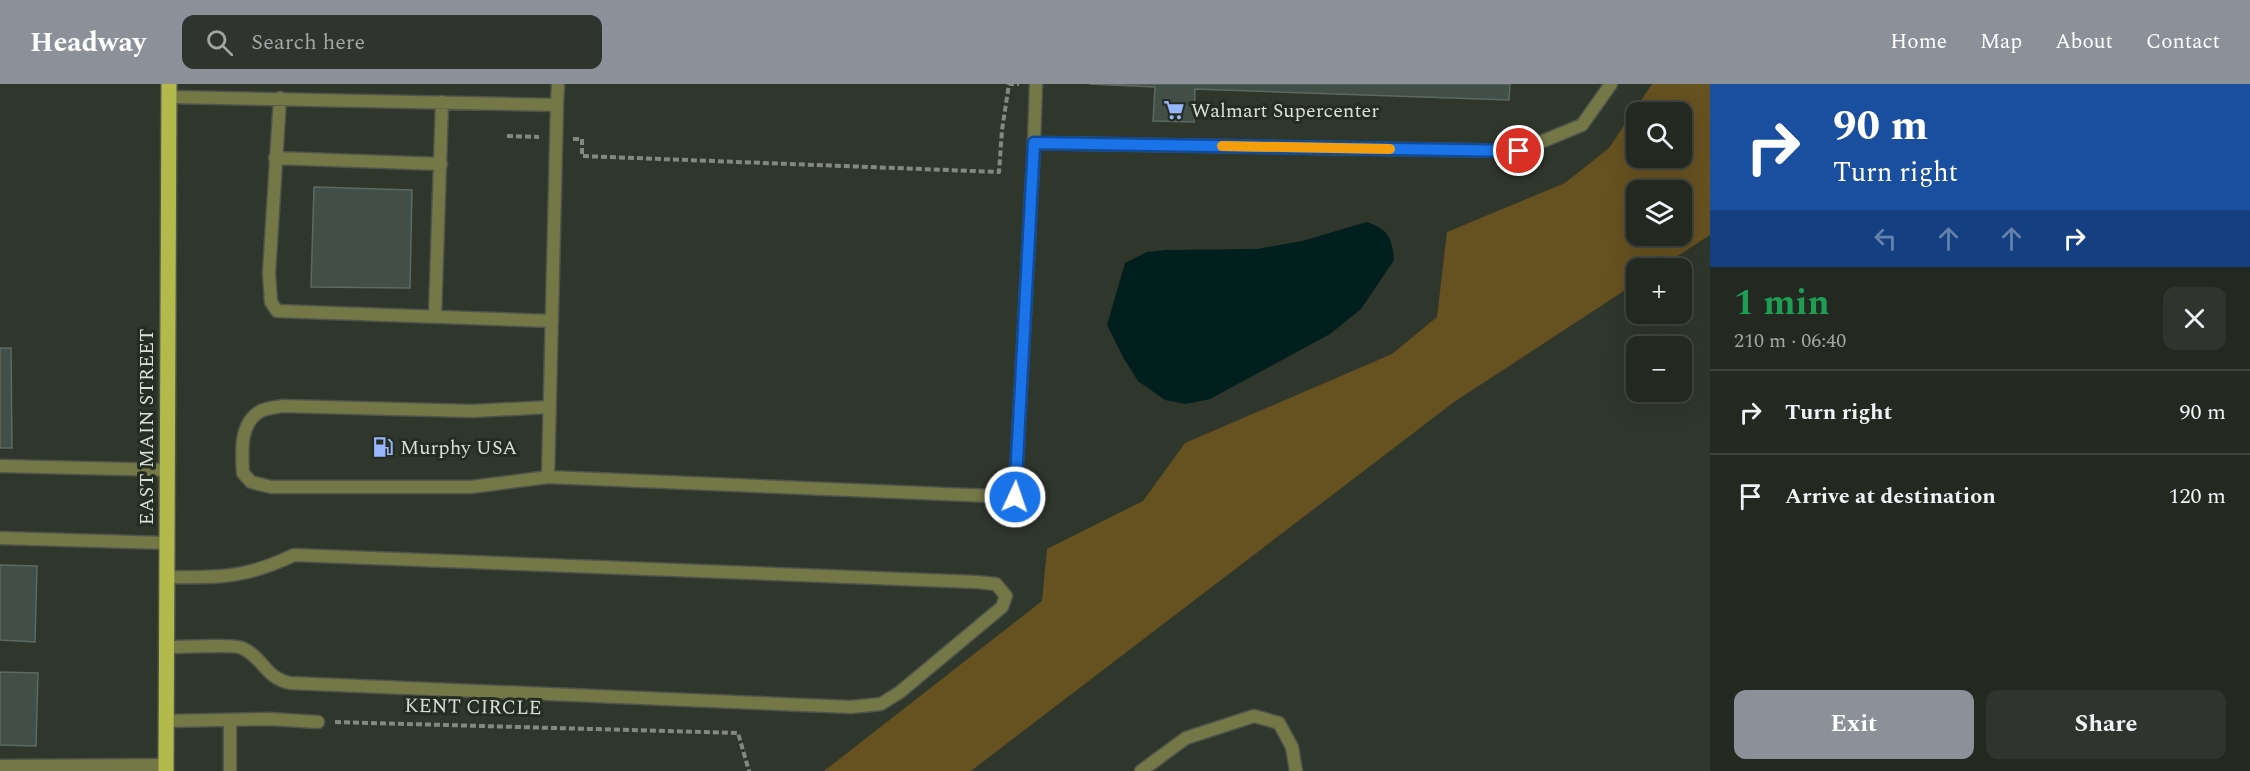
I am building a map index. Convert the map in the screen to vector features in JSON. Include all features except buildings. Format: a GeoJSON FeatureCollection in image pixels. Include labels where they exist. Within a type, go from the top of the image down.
{"type":"FeatureCollection","features":[{"type":"Feature","properties":{"kind":"main road","name":"EAST MAIN STREET"},"geometry":{"type":"LineString","coordinates":[[166,768],[169,91]]}},
{"type":"Feature","properties":{"kind":"lane"},"geometry":{"type":"LineString","coordinates":[[548,477],[558,84]]}},
{"type":"Feature","properties":{"kind":"lane"},"geometry":{"type":"LineString","coordinates":[[550,407],[472,411],[282,406],[261,411],[249,420],[242,453],[243,473],[251,482],[271,488],[471,487],[548,477],[1015,497],[1036,84]]}},
{"type":"Feature","properties":{"kind":"lane"},"geometry":{"type":"LineString","coordinates":[[1034,143],[1519,151],[1582,125],[1611,84]]}},
{"type":"Feature","properties":{"kind":"lane"},"geometry":{"type":"LineString","coordinates":[[169,91],[280,98],[557,105]]}},
{"type":"Feature","properties":{"kind":"lane"},"geometry":{"type":"LineString","coordinates":[[280,98],[269,273],[271,303],[277,311],[552,321]]}},
{"type":"Feature","properties":{"kind":"lane"},"geometry":{"type":"LineString","coordinates":[[435,316],[442,102]]}},
{"type":"Feature","properties":{"kind":"lane"},"geometry":{"type":"LineString","coordinates":[[275,158],[441,164]]}},
{"type":"Feature","properties":{"kind":"lane"},"geometry":{"type":"LineString","coordinates":[[0,466],[167,470]]}},
{"type":"Feature","properties":{"kind":"lane"},"geometry":{"type":"LineString","coordinates":[[0,538],[167,543]]}},
{"type":"Feature","properties":{"kind":"lane"},"geometry":{"type":"LineString","coordinates":[[166,647],[240,647],[254,656],[269,674],[279,681],[290,683],[851,707],[881,704],[900,692],[1002,608],[1006,596],[996,584],[976,582],[294,555],[272,565],[221,578],[167,577]]}},
{"type":"Feature","properties":{"kind":"lane"},"geometry":{"type":"LineString","coordinates":[[1141,771],[1186,738],[1254,716],[1279,723],[1292,747],[1296,771]]}},
{"type":"Feature","properties":{"kind":"lane"},"geometry":{"type":"LineString","coordinates":[[166,721],[270,719],[318,722]]}},
{"type":"Feature","properties":{"kind":"lane"},"geometry":{"type":"LineString","coordinates":[[230,720],[230,771]]}},
{"type":"Feature","properties":{"kind":"lane"},"geometry":{"type":"LineString","coordinates":[[0,766],[166,768]]}},
{"type":"Feature","properties":{"kind":"path"},"geometry":{"type":"LineString","coordinates":[[507,136],[582,139],[582,156],[999,172],[1009,84],[1025,84]]}},
{"type":"Feature","properties":{"kind":"path","name":"KENT CIRCLE"},"geometry":{"type":"LineString","coordinates":[[318,722],[738,733],[749,771]]}},
{"type":"Feature","properties":{"kind":"shaded area"},"geometry":{"type":"Polygon","coordinates":[[[1652,84],[1710,84],[1710,235],[1674,258],[1626,258],[1626,290],[1454,402],[971,771],[824,771],[1042,601],[1047,549],[1143,501],[1185,443],[1392,354],[1437,317],[1447,232],[1565,183],[1609,148],[1626,123],[1626,168],[1692,168],[1692,102],[1640,102],[1652,84]]]}},
{"type":"Feature","properties":{"kind":"water"},"geometry":{"type":"Polygon","coordinates":[[[1367,222],[1380,228],[1388,236],[1394,260],[1361,309],[1330,334],[1210,399],[1186,404],[1165,400],[1138,381],[1107,325],[1125,263],[1147,252],[1257,249],[1302,241],[1367,222]]]}},
{"type":"Feature","properties":{"kind":"slow traffic"},"geometry":{"type":"LineString","coordinates":[[1222,146],[1390,149]]}},
{"type":"Feature","properties":{"kind":"place","name":"Walmart Supercenter"},"geometry":{"type":"Point","coordinates":[1174,110]}},
{"type":"Feature","properties":{"kind":"place","name":"Murphy USA"},"geometry":{"type":"Point","coordinates":[383,447]}},
{"type":"Feature","properties":{"kind":"route"},"geometry":{"type":"LineString","coordinates":[[1015,497],[1034,143],[1519,151]]}}]}
